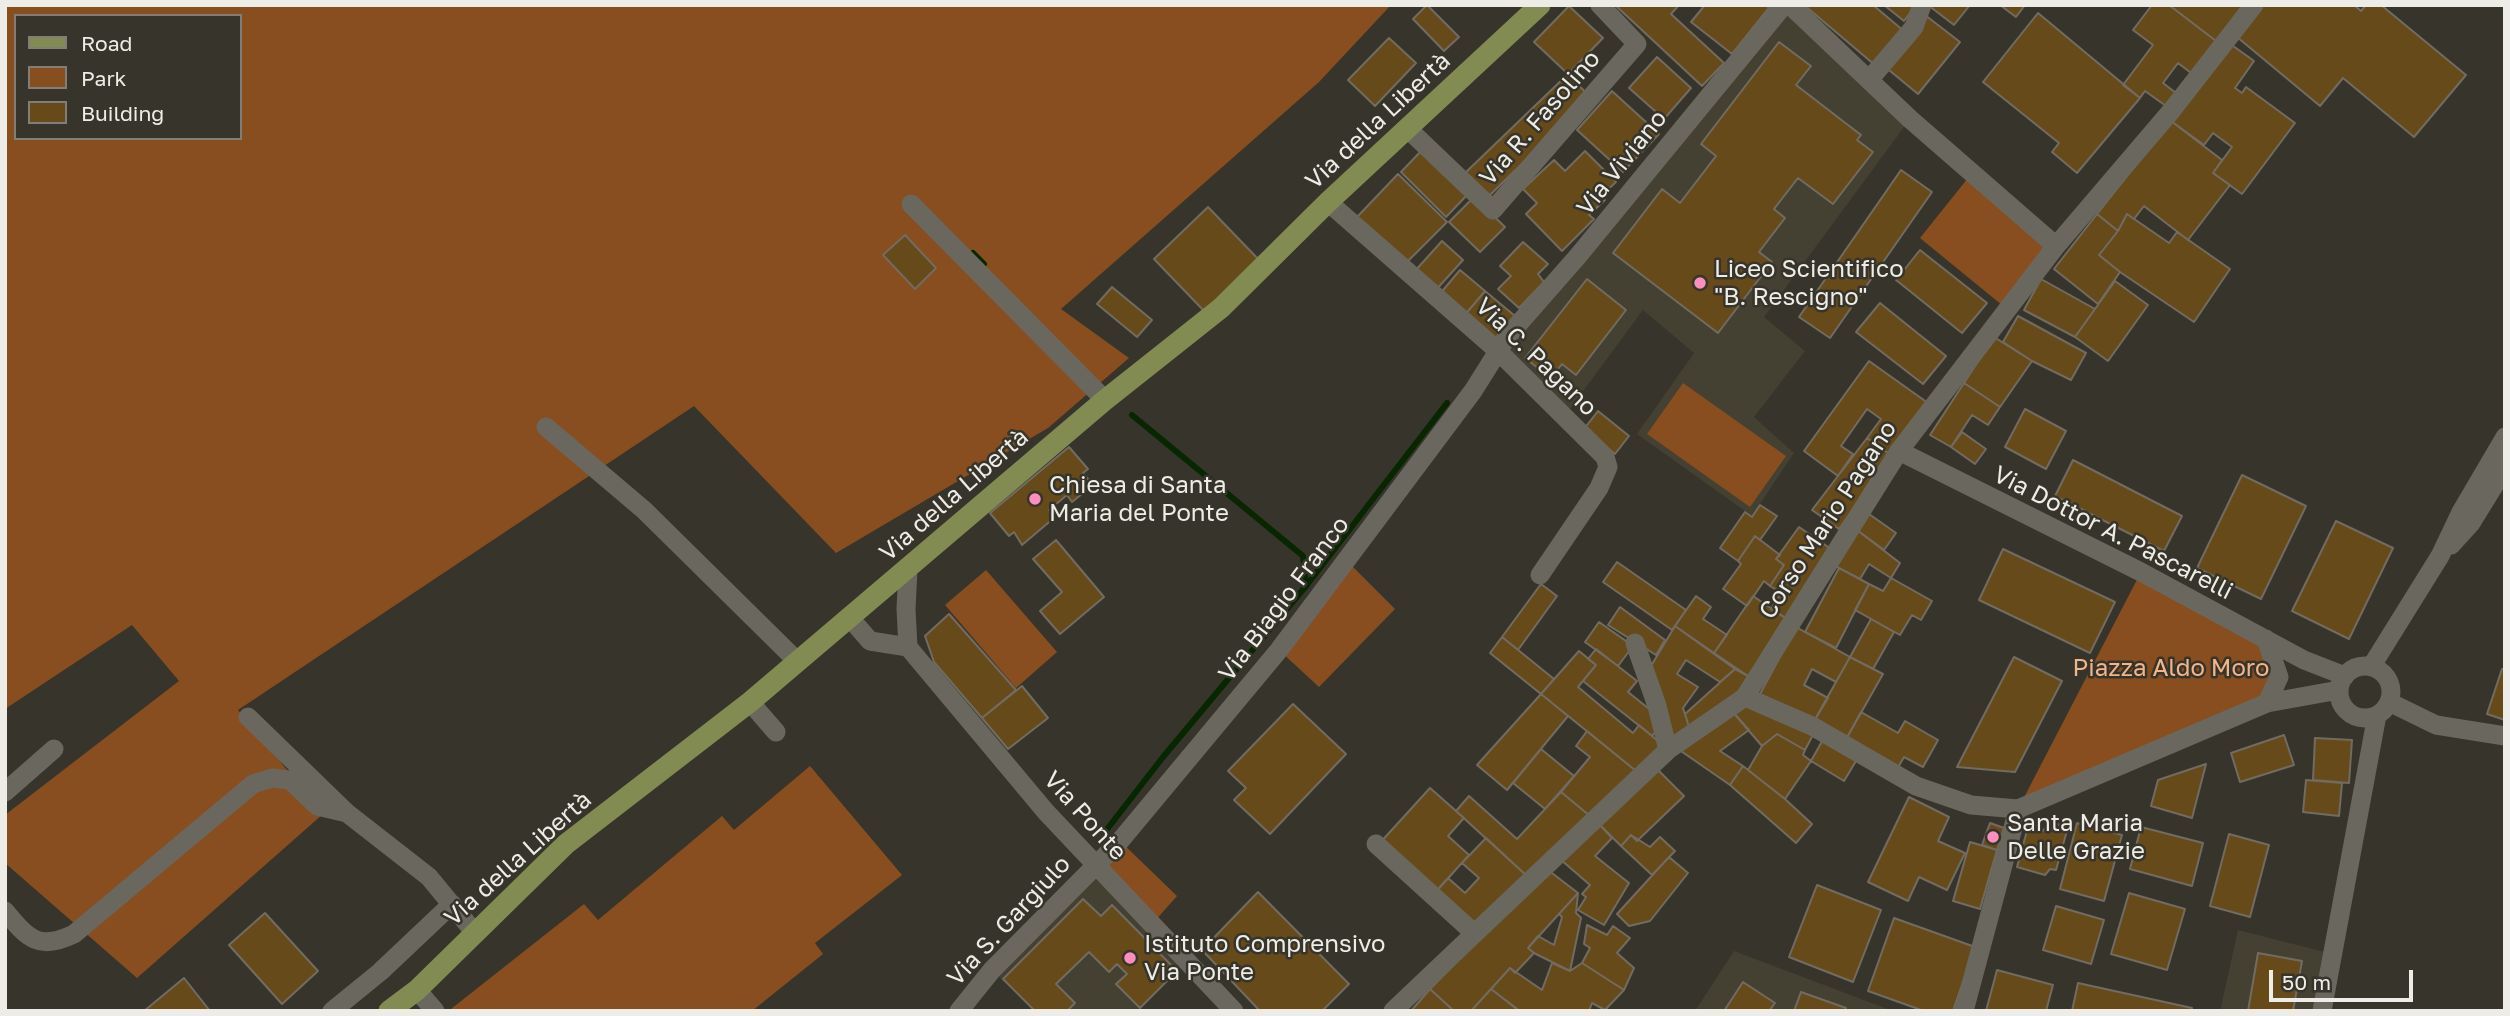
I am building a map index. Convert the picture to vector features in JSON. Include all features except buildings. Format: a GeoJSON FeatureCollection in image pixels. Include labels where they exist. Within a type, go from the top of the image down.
{"type":"FeatureCollection","features":[{"type":"Feature","properties":{"kind":"main road","name":"Via della Libertà"},"geometry":{"type":"LineString","coordinates":[[389,1011],[417,990],[566,844],[750,702],[1105,400],[1221,308],[1328,202],[1540,5]]}},
{"type":"Feature","properties":{"kind":"street","name":"Via R. Fasolino"},"geometry":{"type":"LineString","coordinates":[[1408,129],[1493,209],[1637,44],[1600,5]]}},
{"type":"Feature","properties":{"kind":"street","name":"Via Viviano"},"geometry":{"type":"LineString","coordinates":[[1497,350],[1578,256],[1784,5]]}},
{"type":"Feature","properties":{"kind":"street"},"geometry":{"type":"LineString","coordinates":[[1790,5],[1869,80],[2056,246]]}},
{"type":"Feature","properties":{"kind":"street"},"geometry":{"type":"LineString","coordinates":[[1869,80],[1914,27],[1922,5]]}},
{"type":"Feature","properties":{"kind":"street","name":"Corso Mario Pagano"},"geometry":{"type":"LineString","coordinates":[[1393,1011],[1668,750],[1745,697],[1899,451],[2056,246],[2172,110],[2254,5]]}},
{"type":"Feature","properties":{"kind":"street","name":"Via C. Pagano"},"geometry":{"type":"LineString","coordinates":[[1328,202],[1497,350],[1605,457],[1608,467],[1599,488],[1540,575]]}},
{"type":"Feature","properties":{"kind":"street"},"geometry":{"type":"LineString","coordinates":[[911,204],[1105,400]]}},
{"type":"Feature","properties":{"kind":"street","name":"Via Biagio Franco"},"geometry":{"type":"LineString","coordinates":[[1094,865],[1120,841],[1279,650],[1473,391],[1497,350]]}},
{"type":"Feature","properties":{"kind":"street"},"geometry":{"type":"LineString","coordinates":[[547,427],[644,510],[797,662]]}},
{"type":"Feature","properties":{"kind":"street"},"geometry":{"type":"LineString","coordinates":[[2371,754],[2357,686],[2395,631],[2440,556],[2461,512],[2505,437]]}},
{"type":"Feature","properties":{"kind":"street","name":"Via Dottor A. Pascarelli"},"geometry":{"type":"LineString","coordinates":[[1899,451],[2141,572],[2357,686],[2370,718],[2383,710],[2436,725],[2505,736]]}},
{"type":"Feature","properties":{"kind":"street"},"geometry":{"type":"LineString","coordinates":[[2440,556],[2471,523],[2505,468]]}},
{"type":"Feature","properties":{"kind":"street"},"geometry":{"type":"LineString","coordinates":[[850,618],[870,640],[908,647],[908,569]]}},
{"type":"Feature","properties":{"kind":"street"},"geometry":{"type":"LineString","coordinates":[[884,588],[899,596],[906,610]]}},
{"type":"Feature","properties":{"kind":"street"},"geometry":{"type":"LineString","coordinates":[[2266,639],[2279,677],[2276,701]]}},
{"type":"Feature","properties":{"kind":"street"},"geometry":{"type":"LineString","coordinates":[[1635,643],[1657,706],[1668,750]]}},
{"type":"Feature","properties":{"kind":"street","name":"Via Ponte"},"geometry":{"type":"LineString","coordinates":[[908,647],[1046,812],[1234,1011]]}},
{"type":"Feature","properties":{"kind":"street"},"geometry":{"type":"LineString","coordinates":[[1745,697],[1812,726],[1916,786],[1971,805],[2018,810],[2276,701],[2357,686],[2390,684],[2355,823],[2322,1011]]}},
{"type":"Feature","properties":{"kind":"street"},"geometry":{"type":"LineString","coordinates":[[750,702],[776,732]]}},
{"type":"Feature","properties":{"kind":"street"},"geometry":{"type":"LineString","coordinates":[[248,718],[347,813],[429,877],[474,933]]}},
{"type":"Feature","properties":{"kind":"street"},"geometry":{"type":"LineString","coordinates":[[5,792],[54,749]]}},
{"type":"Feature","properties":{"kind":"street"},"geometry":{"type":"LineString","coordinates":[[5,911],[42,943],[57,942],[74,934],[253,784],[272,778],[290,780],[317,806],[347,813]]}},
{"type":"Feature","properties":{"kind":"street"},"geometry":{"type":"LineString","coordinates":[[1964,1011],[2018,810]]}},
{"type":"Feature","properties":{"kind":"street"},"geometry":{"type":"LineString","coordinates":[[1376,844],[1474,933]]}},
{"type":"Feature","properties":{"kind":"street","name":"Via S. Gargiulo"},"geometry":{"type":"LineString","coordinates":[[959,1011],[992,970],[1094,865]]}},
{"type":"Feature","properties":{"kind":"street"},"geometry":{"type":"LineString","coordinates":[[332,1011],[380,972],[452,904]]}},
{"type":"Feature","properties":{"kind":"street"},"geometry":{"type":"LineString","coordinates":[[417,990],[435,1011]]}},
{"type":"Feature","properties":{"kind":"shaded area","name":"Liceo Scientifico \"B. Rescigno\""},"geometry":{"type":"Polygon","coordinates":[[[1784,5],[1910,119],[1764,317],[1805,351],[1754,417],[1794,453],[1752,516],[1637,434],[1694,353],[1643,310],[1564,417],[1497,350],[1784,5]]]}},
{"type":"Feature","properties":{"kind":"shaded area"},"geometry":{"type":"Polygon","coordinates":[[[1094,865],[1190,962],[1177,971],[1137,1011],[1035,1011],[992,970],[1094,865]]]}},
{"type":"Feature","properties":{"kind":"shaded area"},"geometry":{"type":"Polygon","coordinates":[[[2238,930],[2333,954],[2322,1011],[2220,1011],[2238,930]]]}},
{"type":"Feature","properties":{"kind":"shaded area"},"geometry":{"type":"Polygon","coordinates":[[[1734,951],[1893,1011],[1695,1011],[1734,951]]]}},
{"type":"Feature","properties":{"kind":"green space"},"geometry":{"type":"Polygon","coordinates":[[[5,5],[1391,5],[1319,82],[1061,309],[1129,358],[1048,428],[836,553],[694,406],[238,710],[323,814],[137,978],[5,863],[5,815],[179,681],[132,625],[5,709],[5,5]]]}},
{"type":"Feature","properties":{"kind":"green space"},"geometry":{"type":"Polygon","coordinates":[[[1972,173],[2056,246],[2008,310],[1920,238],[1972,173]]]}},
{"type":"Feature","properties":{"kind":"green space"},"geometry":{"type":"Polygon","coordinates":[[[1683,383],[1786,456],[1750,507],[1647,434],[1683,383]]]}},
{"type":"Feature","properties":{"kind":"green space"},"geometry":{"type":"Polygon","coordinates":[[[1345,559],[1395,609],[1319,687],[1279,650],[1345,559]]]}},
{"type":"Feature","properties":{"kind":"green space"},"geometry":{"type":"Polygon","coordinates":[[[986,570],[1057,652],[1016,688],[945,605],[986,570]]]}},
{"type":"Feature","properties":{"kind":"green space","name":"Piazza Aldo Moro"},"geometry":{"type":"Polygon","coordinates":[[[2141,572],[2266,639],[2279,677],[2267,703],[2018,809],[2141,572]]]}},
{"type":"Feature","properties":{"kind":"green space"},"geometry":{"type":"Polygon","coordinates":[[[810,766],[902,875],[815,943],[823,954],[752,1011],[451,1009],[584,904],[598,920],[722,816],[734,830],[810,766]]]}},
{"type":"Feature","properties":{"kind":"green space"},"geometry":{"type":"Polygon","coordinates":[[[1120,841],[1177,896],[1153,923],[1094,865],[1120,841]]]}},
{"type":"Feature","properties":{"kind":"waterway"},"geometry":{"type":"LineString","coordinates":[[973,253],[984,264]]}},
{"type":"Feature","properties":{"kind":"waterway"},"geometry":{"type":"LineString","coordinates":[[1108,828],[1163,757],[1306,586],[1447,403]]}},
{"type":"Feature","properties":{"kind":"waterway"},"geometry":{"type":"LineString","coordinates":[[1132,415],[1303,556],[1306,586]]}},
{"type":"Feature","properties":{"kind":"place","name":"Liceo Scientifico \"B. Rescigno\""},"geometry":{"type":"Point","coordinates":[1700,283]}},
{"type":"Feature","properties":{"kind":"place","name":"Chiesa di Santa Maria del Ponte"},"geometry":{"type":"Point","coordinates":[1035,499]}},
{"type":"Feature","properties":{"kind":"place","name":"Santa Maria Delle Grazie"},"geometry":{"type":"Point","coordinates":[1993,837]}},
{"type":"Feature","properties":{"kind":"place","name":"Istituto Comprensivo Via Ponte"},"geometry":{"type":"Point","coordinates":[1130,958]}}]}
